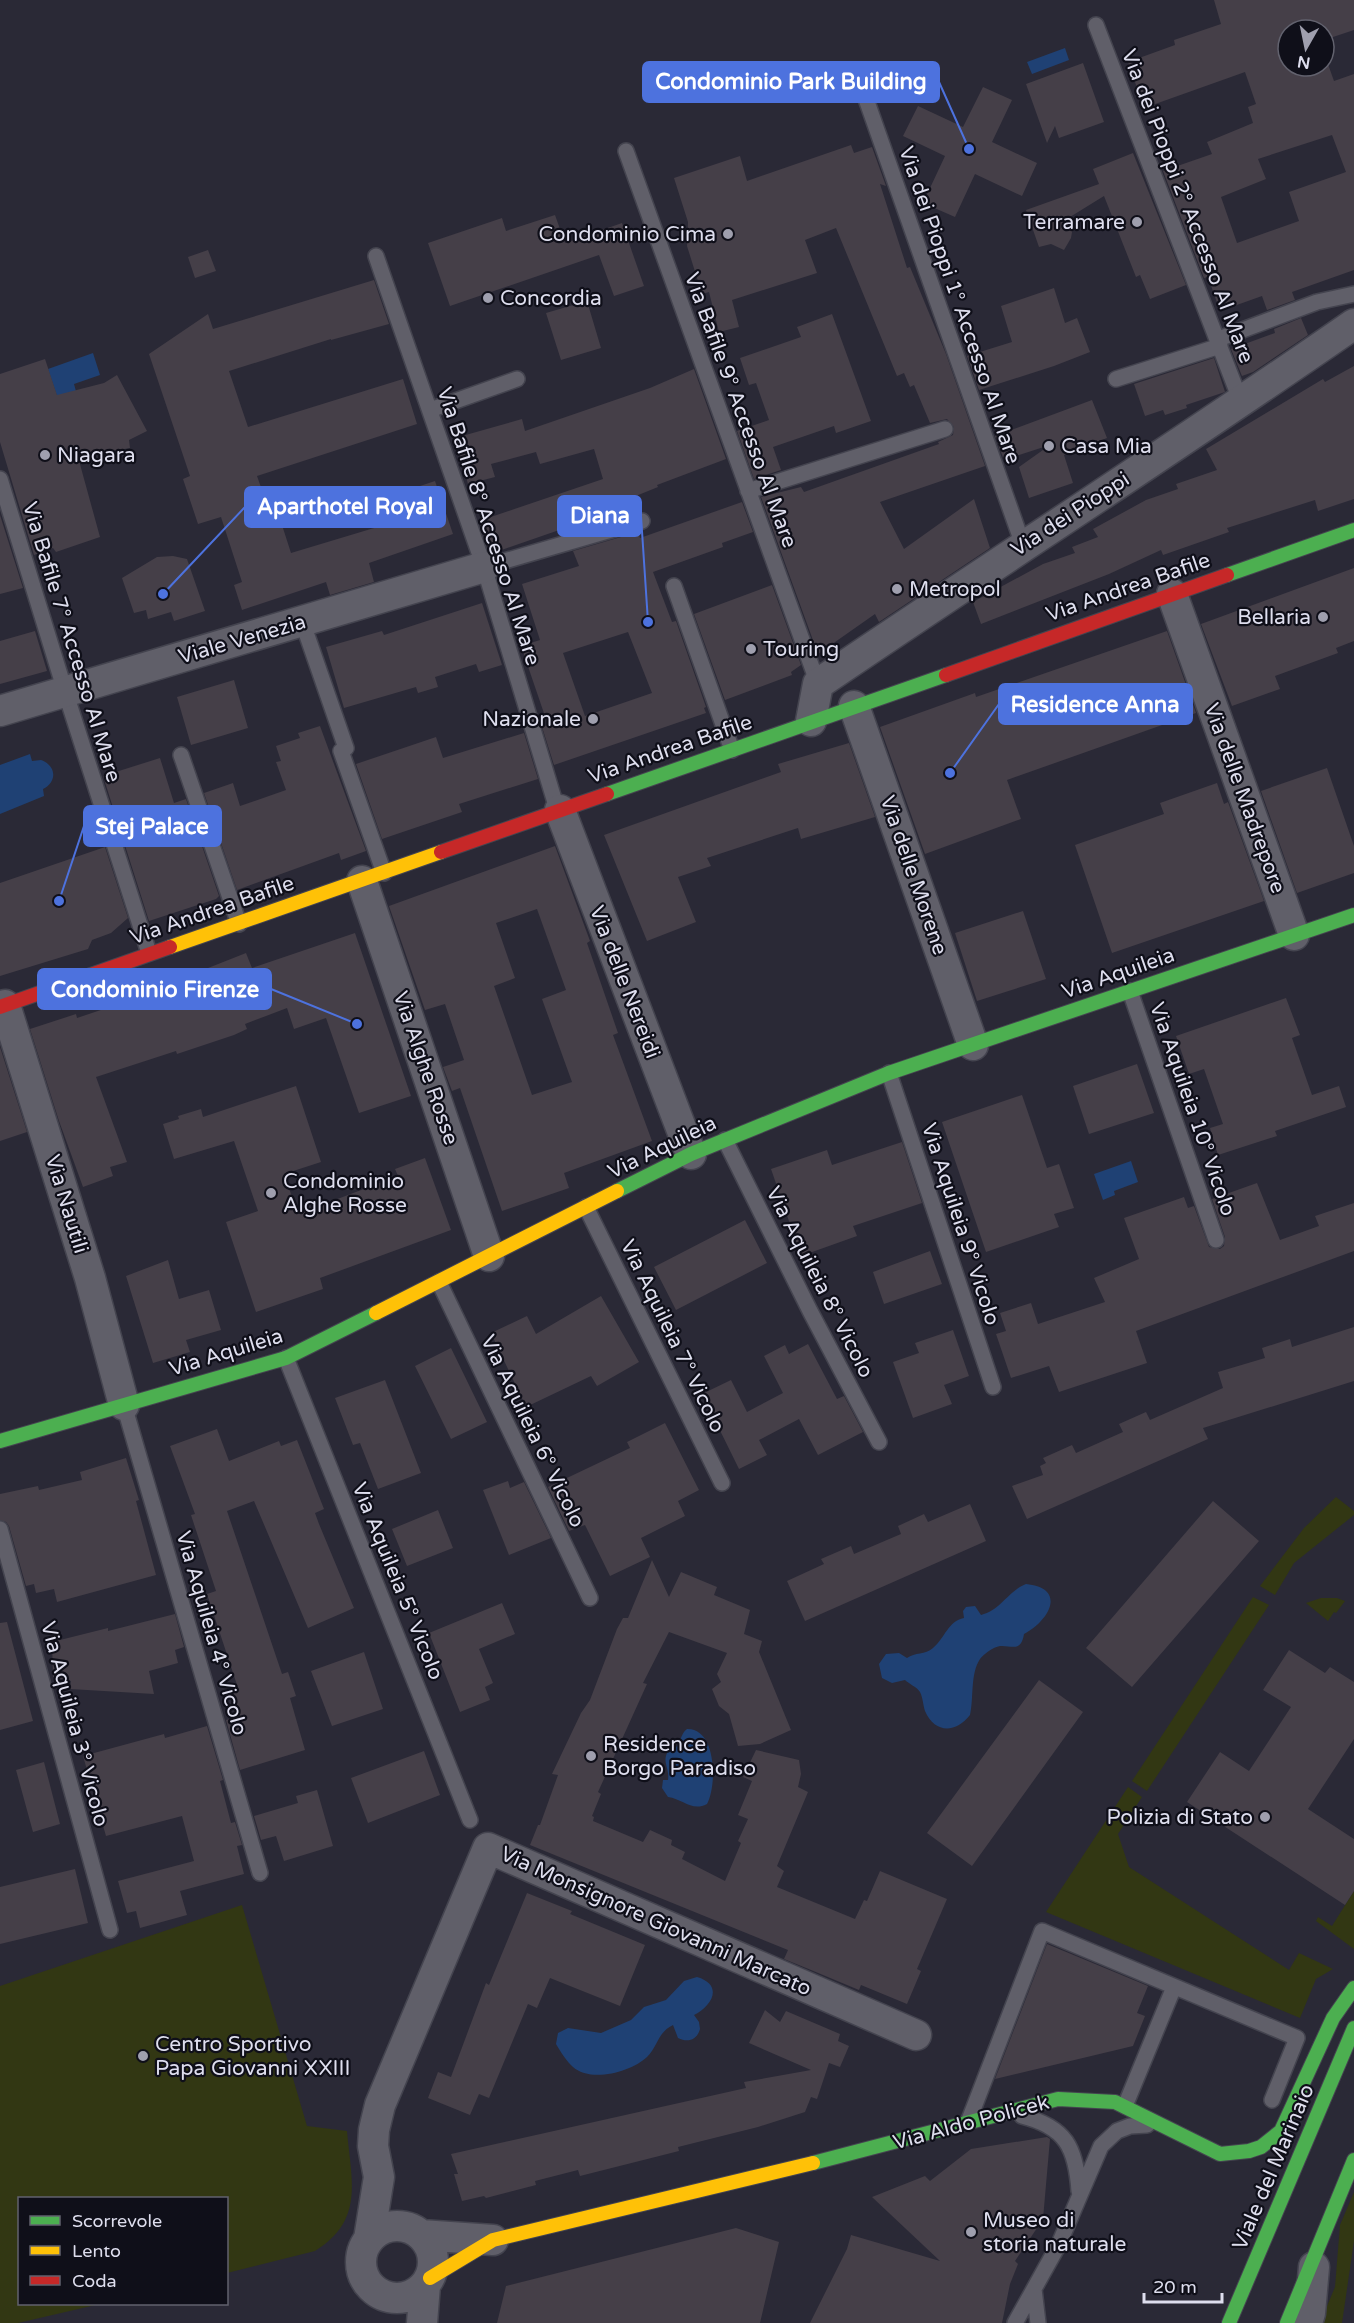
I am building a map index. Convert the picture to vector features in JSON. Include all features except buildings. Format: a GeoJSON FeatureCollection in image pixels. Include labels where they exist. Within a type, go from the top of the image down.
{"type":"FeatureCollection","features":[{"type":"Feature","properties":{"kind":"street","name":"Via dei Pioppi"},"geometry":{"type":"LineString","coordinates":[[818,684],[1354,324]]}},
{"type":"Feature","properties":{"kind":"street","name":"Via Andrea Bafile"},"geometry":{"type":"LineString","coordinates":[[2,1006],[1354,530]]}},
{"type":"Feature","properties":{"kind":"street","name":"Viale Venezia"},"geometry":{"type":"LineString","coordinates":[[0,711],[484,567]]}},
{"type":"Feature","properties":{"kind":"street","name":"Via delle Madrepore"},"geometry":{"type":"LineString","coordinates":[[1172,594],[1294,935]]}},
{"type":"Feature","properties":{"kind":"street"},"geometry":{"type":"LineString","coordinates":[[811,721],[818,684]]}},
{"type":"Feature","properties":{"kind":"street","name":"Via delle Morene"},"geometry":{"type":"LineString","coordinates":[[854,706],[973,1045]]}},
{"type":"Feature","properties":{"kind":"street","name":"Via delle Nereidi"},"geometry":{"type":"LineString","coordinates":[[560,810],[691,1154]]}},
{"type":"Feature","properties":{"kind":"street","name":"Via Alghe Rosse"},"geometry":{"type":"LineString","coordinates":[[373,877],[489,1256]]}},
{"type":"Feature","properties":{"kind":"street","name":"Via Aquileia"},"geometry":{"type":"LineString","coordinates":[[0,1442],[286,1358],[691,1154],[889,1073],[1354,915]]}},
{"type":"Feature","properties":{"kind":"street","name":"Via Nautili"},"geometry":{"type":"LineString","coordinates":[[2,1006],[90,1278],[124,1405]]}},
{"type":"Feature","properties":{"kind":"street","name":"Via Monsignore Giovanni Marcato"},"geometry":{"type":"LineString","coordinates":[[369,2239],[379,2177],[373,2146],[380,2105],[488,1848],[916,2035]]}},
{"type":"Feature","properties":{"kind":"street","name":"Via Aldo Policek"},"geometry":{"type":"LineString","coordinates":[[428,2281],[493,2240],[805,2165],[1058,2099],[1115,2102],[1220,2154],[1238,2154],[1261,2147],[1281,2132],[1333,2018],[1354,1988]]}},
{"type":"Feature","properties":{"kind":"street","name":"Viale del Marinaio"},"geometry":{"type":"LineString","coordinates":[[1229,2323],[1354,2028]]}},
{"type":"Feature","properties":{"kind":"street"},"geometry":{"type":"LineString","coordinates":[[1287,2323],[1354,2160]]}},
{"type":"Feature","properties":{"kind":"street","name":"Via Monsignore Giovanni Marcato"},"geometry":{"type":"LineString","coordinates":[[379,2177],[415,2232]]}},
{"type":"Feature","properties":{"kind":"street"},"geometry":{"type":"LineString","coordinates":[[422,2323],[432,2256],[428,2244],[415,2232],[394,2226],[382,2229],[369,2239],[362,2250],[360,2259],[365,2280],[378,2293],[390,2298],[410,2296],[428,2281]]}},
{"type":"Feature","properties":{"kind":"street","name":"Via Aldo Policek"},"geometry":{"type":"LineString","coordinates":[[415,2232],[493,2240]]}},
{"type":"Feature","properties":{"kind":"street"},"geometry":{"type":"LineString","coordinates":[[1307,2323],[1311,2313],[1314,2256]]}},
{"type":"Feature","properties":{"kind":"street"},"geometry":{"type":"LineString","coordinates":[[390,2298],[407,2323]]}},
{"type":"Feature","properties":{"kind":"lane","name":"Via dei Pioppi 2° Accesso Al Mare"},"geometry":{"type":"LineString","coordinates":[[1096,25],[1222,341],[1241,402]]}},
{"type":"Feature","properties":{"kind":"lane","name":"Via dei Pioppi 1° Accesso Al Mare"},"geometry":{"type":"LineString","coordinates":[[859,79],[1023,545]]}},
{"type":"Feature","properties":{"kind":"lane","name":"Via Bafile 9° Accesso Al Mare"},"geometry":{"type":"LineString","coordinates":[[626,151],[818,684]]}},
{"type":"Feature","properties":{"kind":"lane","name":"Via Bafile 8° Accesso Al Mare"},"geometry":{"type":"LineString","coordinates":[[376,256],[484,567],[560,810]]}},
{"type":"Feature","properties":{"kind":"lane"},"geometry":{"type":"LineString","coordinates":[[1116,379],[1222,341],[1317,302],[1354,294]]}},
{"type":"Feature","properties":{"kind":"lane"},"geometry":{"type":"LineString","coordinates":[[430,410],[517,379]]}},
{"type":"Feature","properties":{"kind":"lane"},"geometry":{"type":"LineString","coordinates":[[748,491],[945,429]]}},
{"type":"Feature","properties":{"kind":"lane","name":"Via Bafile 7° Accesso Al Mare"},"geometry":{"type":"LineString","coordinates":[[0,479],[149,953]]}},
{"type":"Feature","properties":{"kind":"lane"},"geometry":{"type":"LineString","coordinates":[[484,567],[642,521]]}},
{"type":"Feature","properties":{"kind":"lane"},"geometry":{"type":"LineString","coordinates":[[674,586],[732,750]]}},
{"type":"Feature","properties":{"kind":"lane"},"geometry":{"type":"LineString","coordinates":[[302,621],[346,748],[341,751],[373,877]]}},
{"type":"Feature","properties":{"kind":"lane"},"geometry":{"type":"LineString","coordinates":[[181,755],[239,924]]}},
{"type":"Feature","properties":{"kind":"lane","name":"Via Aquileia 10° Vicolo"},"geometry":{"type":"LineString","coordinates":[[1130,991],[1216,1240]]}},
{"type":"Feature","properties":{"kind":"lane","name":"Via Aquileia 9° Vicolo"},"geometry":{"type":"LineString","coordinates":[[889,1073],[993,1387]]}},
{"type":"Feature","properties":{"kind":"lane","name":"Via Aquileia 8° Vicolo"},"geometry":{"type":"LineString","coordinates":[[725,1140],[810,1311],[879,1442]]}},
{"type":"Feature","properties":{"kind":"lane","name":"Via Aquileia 7° Vicolo"},"geometry":{"type":"LineString","coordinates":[[586,1208],[723,1483]]}},
{"type":"Feature","properties":{"kind":"lane","name":"Via Aquileia 6° Vicolo"},"geometry":{"type":"LineString","coordinates":[[439,1282],[590,1598]]}},
{"type":"Feature","properties":{"kind":"lane","name":"Via Aquileia 5° Vicolo"},"geometry":{"type":"LineString","coordinates":[[286,1358],[470,1820]]}},
{"type":"Feature","properties":{"kind":"lane","name":"Via Aquileia 4° Vicolo"},"geometry":{"type":"LineString","coordinates":[[124,1405],[260,1873]]}},
{"type":"Feature","properties":{"kind":"lane","name":"Via Aquileia 3° Vicolo"},"geometry":{"type":"LineString","coordinates":[[0,1529],[110,1930]]}},
{"type":"Feature","properties":{"kind":"lane"},"geometry":{"type":"LineString","coordinates":[[969,2122],[1042,1931],[1297,2038],[1272,2100]]}},
{"type":"Feature","properties":{"kind":"lane"},"geometry":{"type":"LineString","coordinates":[[1125,2106],[1174,1987]]}},
{"type":"Feature","properties":{"kind":"lane"},"geometry":{"type":"LineString","coordinates":[[998,2115],[1021,2115],[1035,2119],[1050,2126],[1069,2144],[1077,2168],[1079,2197]]}},
{"type":"Feature","properties":{"kind":"lane"},"geometry":{"type":"LineString","coordinates":[[1015,2323],[1059,2244],[1101,2146],[1117,2131],[1141,2124],[1168,2128]]}},
{"type":"Feature","properties":{"kind":"lane"},"geometry":{"type":"LineString","coordinates":[[1034,2289],[1038,2323]]}},
{"type":"Feature","properties":{"kind":"green space"},"geometry":{"type":"Polygon","coordinates":[[[1336,1497],[1354,1511],[1354,1515],[1294,1563],[1275,1595],[1260,1586],[1304,1528],[1336,1497]]]}},
{"type":"Feature","properties":{"kind":"green space"},"geometry":{"type":"Polygon","coordinates":[[[1253,1597],[1269,1605],[1147,1791],[1132,1781],[1253,1597]]]}},
{"type":"Feature","properties":{"kind":"green space"},"geometry":{"type":"Polygon","coordinates":[[[1321,1598],[1337,1598],[1345,1601],[1328,1621],[1306,1603],[1321,1598]]]}},
{"type":"Feature","properties":{"kind":"green space"},"geometry":{"type":"Polygon","coordinates":[[[1128,1787],[1142,1797],[1118,1834],[1129,1867],[1289,1970],[1299,1953],[1333,1969],[1316,1979],[1300,2018],[1046,1912],[1128,1787]]]}},
{"type":"Feature","properties":{"kind":"green space"},"geometry":{"type":"Polygon","coordinates":[[[1354,1891],[1354,1949],[1316,1921],[1318,1917],[1332,1926],[1354,1891]]]}},
{"type":"Feature","properties":{"kind":"green space","name":"Centro Sportivo Papa Giovanni XXIII"},"geometry":{"type":"Polygon","coordinates":[[[242,1905],[307,2126],[347,2131],[352,2182],[348,2212],[342,2226],[331,2239],[315,2251],[228,2273],[228,2197],[18,2197],[18,2305],[96,2305],[18,2323],[0,2323],[0,1986],[242,1905]]]}},
{"type":"Feature","properties":{"kind":"green space"},"geometry":{"type":"Polygon","coordinates":[[[1354,2192],[1354,2241],[1342,2323],[1320,2323],[1335,2287],[1340,2225],[1354,2192]]]}},
{"type":"Feature","properties":{"kind":"water"},"geometry":{"type":"Polygon","coordinates":[[[1065,48],[1069,60],[1032,74],[1027,62],[1065,48]]]}},
{"type":"Feature","properties":{"kind":"water"},"geometry":{"type":"Polygon","coordinates":[[[93,353],[100,375],[74,384],[77,395],[59,402],[48,369],[93,353]]]}},
{"type":"Feature","properties":{"kind":"water"},"geometry":{"type":"Polygon","coordinates":[[[30,754],[32,761],[41,760],[52,770],[53,778],[43,789],[44,796],[0,814],[0,765],[30,754]]]}},
{"type":"Feature","properties":{"kind":"water"},"geometry":{"type":"Polygon","coordinates":[[[1131,1161],[1138,1182],[1114,1191],[1115,1195],[1103,1200],[1094,1174],[1131,1161]]]}},
{"type":"Feature","properties":{"kind":"water"},"geometry":{"type":"Polygon","coordinates":[[[1026,1584],[1039,1587],[1047,1592],[1050,1605],[1047,1613],[1041,1621],[1024,1634],[1021,1644],[1015,1647],[997,1647],[980,1659],[973,1679],[970,1715],[958,1725],[946,1728],[934,1724],[925,1711],[921,1694],[917,1689],[905,1680],[892,1683],[882,1678],[879,1664],[886,1654],[899,1653],[907,1658],[930,1650],[950,1626],[964,1618],[963,1611],[966,1607],[975,1606],[981,1615],[988,1613],[1026,1584]]]}},
{"type":"Feature","properties":{"kind":"water"},"geometry":{"type":"Polygon","coordinates":[[[687,1729],[697,1731],[704,1738],[712,1759],[710,1796],[707,1804],[697,1807],[668,1797],[662,1788],[663,1780],[668,1780],[667,1753],[676,1747],[687,1729]]]}},
{"type":"Feature","properties":{"kind":"water"},"geometry":{"type":"Polygon","coordinates":[[[697,1977],[710,1985],[713,1990],[710,2001],[694,2015],[699,2022],[700,2029],[692,2040],[678,2038],[673,2025],[664,2031],[651,2053],[640,2062],[621,2071],[600,2075],[581,2072],[573,2067],[556,2044],[558,2033],[568,2028],[601,2033],[631,2020],[644,2007],[666,2000],[684,1981],[697,1977]]]}},
{"type":"Feature","properties":{"kind":"traffic: fast"},"geometry":{"type":"LineString","coordinates":[[1227,575],[1354,530]]}},
{"type":"Feature","properties":{"kind":"traffic: fast"},"geometry":{"type":"LineString","coordinates":[[607,794],[946,675]]}},
{"type":"Feature","properties":{"kind":"traffic: fast"},"geometry":{"type":"LineString","coordinates":[[617,1191],[691,1154],[889,1073],[1354,915]]}},
{"type":"Feature","properties":{"kind":"traffic: fast"},"geometry":{"type":"LineString","coordinates":[[0,1441],[286,1358],[376,1313]]}},
{"type":"Feature","properties":{"kind":"traffic: fast"},"geometry":{"type":"LineString","coordinates":[[813,2163],[1058,2099],[1115,2102],[1220,2154],[1249,2151],[1261,2147],[1281,2131],[1333,2018],[1354,1988]]}},
{"type":"Feature","properties":{"kind":"traffic: fast"},"geometry":{"type":"LineString","coordinates":[[1229,2323],[1354,2028]]}},
{"type":"Feature","properties":{"kind":"traffic: fast"},"geometry":{"type":"LineString","coordinates":[[1287,2323],[1354,2160]]}},
{"type":"Feature","properties":{"kind":"traffic: slow"},"geometry":{"type":"LineString","coordinates":[[170,947],[441,852]]}},
{"type":"Feature","properties":{"kind":"traffic: slow"},"geometry":{"type":"LineString","coordinates":[[376,1313],[617,1191]]}},
{"type":"Feature","properties":{"kind":"traffic: slow"},"geometry":{"type":"LineString","coordinates":[[430,2278],[493,2240],[813,2163]]}},
{"type":"Feature","properties":{"kind":"traffic: jam"},"geometry":{"type":"LineString","coordinates":[[946,675],[1227,575]]}},
{"type":"Feature","properties":{"kind":"traffic: jam"},"geometry":{"type":"LineString","coordinates":[[441,852],[607,794]]}},
{"type":"Feature","properties":{"kind":"traffic: jam"},"geometry":{"type":"LineString","coordinates":[[0,1007],[170,947]]}},
{"type":"Feature","properties":{"kind":"place","name":"Condominio Park Building"},"geometry":{"type":"Point","coordinates":[969,149]}},
{"type":"Feature","properties":{"kind":"place","name":"Terramare"},"geometry":{"type":"Point","coordinates":[1137,222]}},
{"type":"Feature","properties":{"kind":"place","name":"Condominio Cima"},"geometry":{"type":"Point","coordinates":[728,234]}},
{"type":"Feature","properties":{"kind":"place","name":"Concordia"},"geometry":{"type":"Point","coordinates":[488,298]}},
{"type":"Feature","properties":{"kind":"place","name":"Casa Mia"},"geometry":{"type":"Point","coordinates":[1049,446]}},
{"type":"Feature","properties":{"kind":"place","name":"Niagara"},"geometry":{"type":"Point","coordinates":[45,455]}},
{"type":"Feature","properties":{"kind":"place","name":"Metropol"},"geometry":{"type":"Point","coordinates":[897,589]}},
{"type":"Feature","properties":{"kind":"place","name":"Aparthotel Royal"},"geometry":{"type":"Point","coordinates":[163,594]}},
{"type":"Feature","properties":{"kind":"place","name":"Bellaria"},"geometry":{"type":"Point","coordinates":[1323,617]}},
{"type":"Feature","properties":{"kind":"place","name":"Diana"},"geometry":{"type":"Point","coordinates":[648,622]}},
{"type":"Feature","properties":{"kind":"place","name":"Touring"},"geometry":{"type":"Point","coordinates":[751,649]}},
{"type":"Feature","properties":{"kind":"place","name":"Nazionale"},"geometry":{"type":"Point","coordinates":[593,719]}},
{"type":"Feature","properties":{"kind":"place","name":"Residence Anna"},"geometry":{"type":"Point","coordinates":[950,773]}},
{"type":"Feature","properties":{"kind":"place","name":"Stej Palace"},"geometry":{"type":"Point","coordinates":[59,901]}},
{"type":"Feature","properties":{"kind":"place","name":"Condominio Firenze"},"geometry":{"type":"Point","coordinates":[357,1024]}},
{"type":"Feature","properties":{"kind":"place","name":"Condominio Alghe Rosse"},"geometry":{"type":"Point","coordinates":[271,1193]}},
{"type":"Feature","properties":{"kind":"place","name":"Residence Borgo Paradiso"},"geometry":{"type":"Point","coordinates":[591,1756]}},
{"type":"Feature","properties":{"kind":"place","name":"Polizia di Stato"},"geometry":{"type":"Point","coordinates":[1265,1817]}},
{"type":"Feature","properties":{"kind":"place","name":"Centro Sportivo Papa Giovanni XXIII"},"geometry":{"type":"Point","coordinates":[143,2056]}},
{"type":"Feature","properties":{"kind":"place","name":"Museo di storia naturale"},"geometry":{"type":"Point","coordinates":[971,2232]}}]}
